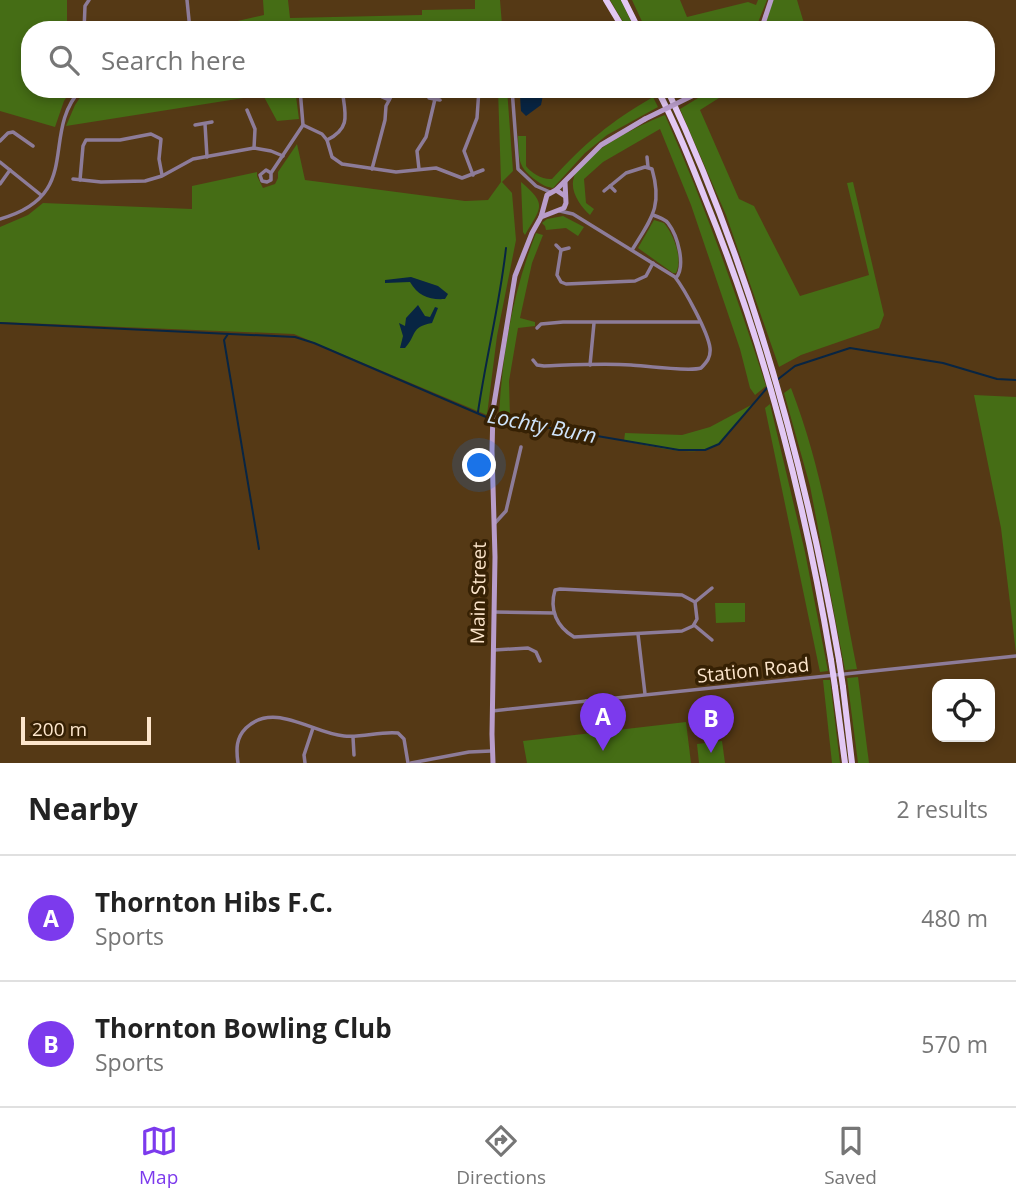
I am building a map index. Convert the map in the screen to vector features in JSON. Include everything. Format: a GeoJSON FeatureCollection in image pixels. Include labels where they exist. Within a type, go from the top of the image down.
{"type":"FeatureCollection","features":[{"type":"Feature","properties":{"kind":"highway"},"geometry":{"type":"LineString","coordinates":[[606,0],[619,21]]}},
{"type":"Feature","properties":{"kind":"highway"},"geometry":{"type":"LineString","coordinates":[[624,0],[634,21]]}},
{"type":"Feature","properties":{"kind":"highway"},"geometry":{"type":"LineString","coordinates":[[661,98],[714,220],[767,362]]}},
{"type":"Feature","properties":{"kind":"highway"},"geometry":{"type":"LineString","coordinates":[[671,98],[731,243],[779,404],[835,660],[852,763]]}},
{"type":"Feature","properties":{"kind":"highway"},"geometry":{"type":"LineString","coordinates":[[839,687],[845,763]]}},
{"type":"Feature","properties":{"kind":"main road"},"geometry":{"type":"LineString","coordinates":[[764,21],[771,0]]}},
{"type":"Feature","properties":{"kind":"main road","name":"Main Street"},"geometry":{"type":"LineString","coordinates":[[493,763],[493,424],[515,276],[531,233],[541,217],[545,201],[553,191],[601,145],[688,98]]}},
{"type":"Feature","properties":{"kind":"main road"},"geometry":{"type":"LineString","coordinates":[[541,217],[558,211],[566,199],[565,182]]}},
{"type":"Feature","properties":{"kind":"main road"},"geometry":{"type":"LineString","coordinates":[[553,191],[566,199]]}},
{"type":"Feature","properties":{"kind":"main road"},"geometry":{"type":"LineString","coordinates":[[545,201],[551,211],[558,211]]}},
{"type":"Feature","properties":{"kind":"street"},"geometry":{"type":"LineString","coordinates":[[84,21],[85,6],[89,0]]}},
{"type":"Feature","properties":{"kind":"street"},"geometry":{"type":"LineString","coordinates":[[187,0],[189,21]]}},
{"type":"Feature","properties":{"kind":"street"},"geometry":{"type":"LineString","coordinates":[[0,219],[21,211],[41,195],[56,172],[65,115],[75,98]]}},
{"type":"Feature","properties":{"kind":"street"},"geometry":{"type":"LineString","coordinates":[[271,173],[303,125],[301,98]]}},
{"type":"Feature","properties":{"kind":"street"},"geometry":{"type":"LineString","coordinates":[[327,140],[340,133],[344,124],[343,98]]}},
{"type":"Feature","properties":{"kind":"street"},"geometry":{"type":"LineString","coordinates":[[372,169],[389,100],[384,98]]}},
{"type":"Feature","properties":{"kind":"street"},"geometry":{"type":"LineString","coordinates":[[418,170],[417,150],[426,137],[438,99],[429,98]]}},
{"type":"Feature","properties":{"kind":"street"},"geometry":{"type":"LineString","coordinates":[[473,175],[464,151],[477,118],[478,98]]}},
{"type":"Feature","properties":{"kind":"street"},"geometry":{"type":"LineString","coordinates":[[512,98],[516,165],[520,173],[536,186],[545,201]]}},
{"type":"Feature","properties":{"kind":"street"},"geometry":{"type":"LineString","coordinates":[[247,110],[255,129],[254,148]]}},
{"type":"Feature","properties":{"kind":"street"},"geometry":{"type":"LineString","coordinates":[[195,125],[212,122]]}},
{"type":"Feature","properties":{"kind":"street"},"geometry":{"type":"LineString","coordinates":[[205,124],[207,157]]}},
{"type":"Feature","properties":{"kind":"street"},"geometry":{"type":"LineString","coordinates":[[303,125],[318,131],[327,140],[329,151],[336,161],[342,164],[396,172],[436,168],[463,178],[483,170]]}},
{"type":"Feature","properties":{"kind":"street"},"geometry":{"type":"LineString","coordinates":[[0,141],[13,132],[33,146]]}},
{"type":"Feature","properties":{"kind":"street"},"geometry":{"type":"LineString","coordinates":[[80,180],[86,140],[120,140],[151,134],[161,139],[159,159],[162,176]]}},
{"type":"Feature","properties":{"kind":"street"},"geometry":{"type":"LineString","coordinates":[[73,179],[137,182],[162,176],[187,162],[254,148],[282,156]]}},
{"type":"Feature","properties":{"kind":"street"},"geometry":{"type":"LineString","coordinates":[[632,250],[653,215],[658,194],[646,157]]}},
{"type":"Feature","properties":{"kind":"street"},"geometry":{"type":"LineString","coordinates":[[0,162],[41,195]]}},
{"type":"Feature","properties":{"kind":"street"},"geometry":{"type":"LineString","coordinates":[[604,191],[626,173],[648,167]]}},
{"type":"Feature","properties":{"kind":"street"},"geometry":{"type":"LineString","coordinates":[[0,184],[10,170]]}},
{"type":"Feature","properties":{"kind":"street"},"geometry":{"type":"LineString","coordinates":[[536,186],[553,191]]}},
{"type":"Feature","properties":{"kind":"street"},"geometry":{"type":"LineString","coordinates":[[610,186],[615,191]]}},
{"type":"Feature","properties":{"kind":"street"},"geometry":{"type":"LineString","coordinates":[[566,199],[573,214]]}},
{"type":"Feature","properties":{"kind":"street"},"geometry":{"type":"LineString","coordinates":[[532,370],[537,365],[590,365],[658,366],[696,370],[706,363],[710,349],[686,291],[676,278],[573,214],[558,211]]}},
{"type":"Feature","properties":{"kind":"street"},"geometry":{"type":"LineString","coordinates":[[653,215],[668,223],[674,234],[682,264],[676,278]]}},
{"type":"Feature","properties":{"kind":"street"},"geometry":{"type":"LineString","coordinates":[[556,245],[561,250]]}},
{"type":"Feature","properties":{"kind":"street"},"geometry":{"type":"LineString","coordinates":[[561,250],[569,248]]}},
{"type":"Feature","properties":{"kind":"street"},"geometry":{"type":"LineString","coordinates":[[561,250],[557,275],[561,282],[568,284],[635,281],[646,276],[653,263]]}},
{"type":"Feature","properties":{"kind":"street"},"geometry":{"type":"LineString","coordinates":[[539,324],[699,322]]}},
{"type":"Feature","properties":{"kind":"street"},"geometry":{"type":"LineString","coordinates":[[590,365],[594,323]]}},
{"type":"Feature","properties":{"kind":"street"},"geometry":{"type":"LineString","coordinates":[[533,360],[537,365]]}},
{"type":"Feature","properties":{"kind":"street"},"geometry":{"type":"LineString","coordinates":[[495,523],[506,511],[521,447]]}},
{"type":"Feature","properties":{"kind":"street"},"geometry":{"type":"LineString","coordinates":[[695,602],[712,588]]}},
{"type":"Feature","properties":{"kind":"street"},"geometry":{"type":"LineString","coordinates":[[560,589],[681,595],[695,602],[697,619],[694,625],[682,631],[574,638],[558,625],[553,594],[560,589]]}},
{"type":"Feature","properties":{"kind":"street"},"geometry":{"type":"LineString","coordinates":[[494,612],[554,613]]}},
{"type":"Feature","properties":{"kind":"street"},"geometry":{"type":"LineString","coordinates":[[694,625],[712,640]]}},
{"type":"Feature","properties":{"kind":"street"},"geometry":{"type":"LineString","coordinates":[[638,634],[645,695]]}},
{"type":"Feature","properties":{"kind":"street"},"geometry":{"type":"LineString","coordinates":[[494,650],[528,648],[536,652],[540,661]]}},
{"type":"Feature","properties":{"kind":"street","name":"Station Road"},"geometry":{"type":"LineString","coordinates":[[492,711],[1016,656]]}},
{"type":"Feature","properties":{"kind":"street"},"geometry":{"type":"LineString","coordinates":[[586,701],[589,721]]}},
{"type":"Feature","properties":{"kind":"street"},"geometry":{"type":"LineString","coordinates":[[238,763],[236,751],[239,736],[260,718],[270,715],[331,734],[353,737],[398,733],[404,739],[410,763],[469,752],[491,751]]}},
{"type":"Feature","properties":{"kind":"street"},"geometry":{"type":"LineString","coordinates":[[305,763],[304,755],[313,728]]}},
{"type":"Feature","properties":{"kind":"street"},"geometry":{"type":"LineString","coordinates":[[353,737],[354,755]]}},
{"type":"Feature","properties":{"kind":"green space"},"geometry":{"type":"Polygon","coordinates":[[[0,0],[67,0],[67,21],[21,21],[21,98],[66,98],[55,127],[0,111],[0,0]]]}},
{"type":"Feature","properties":{"kind":"green space"},"geometry":{"type":"Polygon","coordinates":[[[263,0],[288,0],[290,18],[422,15],[422,10],[475,9],[475,0],[500,0],[502,21],[238,21],[264,15],[263,0]]]}},
{"type":"Feature","properties":{"kind":"green space"},"geometry":{"type":"Polygon","coordinates":[[[610,0],[621,0],[631,21],[623,21],[610,0]]]}},
{"type":"Feature","properties":{"kind":"green space"},"geometry":{"type":"Polygon","coordinates":[[[632,0],[680,0],[687,17],[748,2],[756,5],[758,0],[767,0],[759,21],[642,21],[632,0]]]}},
{"type":"Feature","properties":{"kind":"green space"},"geometry":{"type":"Polygon","coordinates":[[[773,0],[797,0],[803,21],[766,21],[773,0]]]}},
{"type":"Feature","properties":{"kind":"green space"},"geometry":{"type":"Polygon","coordinates":[[[80,98],[244,98],[66,126],[80,98]]]}},
{"type":"Feature","properties":{"kind":"green space"},"geometry":{"type":"Polygon","coordinates":[[[265,98],[296,98],[299,119],[277,121],[265,98]]]}},
{"type":"Feature","properties":{"kind":"green space"},"geometry":{"type":"Polygon","coordinates":[[[498,98],[508,98],[513,171],[502,182],[512,193],[516,240],[497,336],[487,415],[294,334],[0,322],[0,227],[28,215],[43,203],[192,209],[192,186],[257,172],[263,188],[275,184],[278,172],[297,144],[305,180],[465,201],[488,200],[501,182],[498,98]]]}},
{"type":"Feature","properties":{"kind":"green space"},"geometry":{"type":"Polygon","coordinates":[[[651,98],[658,107],[607,135],[585,153],[553,188],[537,181],[522,167],[518,136],[526,136],[526,166],[538,176],[552,179],[599,134],[651,98]]]}},
{"type":"Feature","properties":{"kind":"green space"},"geometry":{"type":"Polygon","coordinates":[[[698,98],[719,98],[700,110],[739,199],[754,206],[800,296],[869,275],[847,183],[853,182],[884,315],[879,328],[801,355],[779,367],[726,215],[680,109],[698,98]]]}},
{"type":"Feature","properties":{"kind":"green space"},"geometry":{"type":"Polygon","coordinates":[[[665,115],[719,249],[766,386],[755,395],[750,388],[740,349],[691,205],[660,129],[603,162],[584,179],[586,203],[594,209],[590,215],[574,193],[574,177],[588,159],[628,132],[665,115]]]}},
{"type":"Feature","properties":{"kind":"green space"},"geometry":{"type":"Polygon","coordinates":[[[521,182],[535,196],[539,207],[525,235],[523,232],[521,182]]]}},
{"type":"Feature","properties":{"kind":"green space"},"geometry":{"type":"Polygon","coordinates":[[[563,216],[584,227],[578,236],[566,228],[546,230],[542,223],[547,219],[563,216]]]}},
{"type":"Feature","properties":{"kind":"green space"},"geometry":{"type":"Polygon","coordinates":[[[654,220],[664,223],[674,240],[678,254],[676,273],[638,248],[654,220]]]}},
{"type":"Feature","properties":{"kind":"green space"},"geometry":{"type":"Polygon","coordinates":[[[536,233],[543,235],[532,263],[520,318],[535,322],[535,326],[518,328],[509,381],[510,418],[499,416],[506,346],[521,277],[536,233]]]}},
{"type":"Feature","properties":{"kind":"green space"},"geometry":{"type":"Polygon","coordinates":[[[791,388],[822,492],[857,669],[845,670],[810,486],[784,393],[791,388]]]}},
{"type":"Feature","properties":{"kind":"green space"},"geometry":{"type":"Polygon","coordinates":[[[974,395],[1016,397],[1016,653],[1001,528],[974,395]]]}},
{"type":"Feature","properties":{"kind":"green space"},"geometry":{"type":"Polygon","coordinates":[[[753,404],[719,444],[710,449],[673,450],[624,441],[625,433],[682,435],[710,427],[753,404]]]}},
{"type":"Feature","properties":{"kind":"green space"},"geometry":{"type":"Polygon","coordinates":[[[770,404],[805,552],[828,671],[820,672],[765,408],[770,404]]]}},
{"type":"Feature","properties":{"kind":"green space"},"geometry":{"type":"Polygon","coordinates":[[[715,603],[745,603],[745,622],[716,623],[715,603]]]}},
{"type":"Feature","properties":{"kind":"green space"},"geometry":{"type":"Polygon","coordinates":[[[858,677],[869,763],[858,763],[847,678],[858,677]]]}},
{"type":"Feature","properties":{"kind":"green space"},"geometry":{"type":"Polygon","coordinates":[[[823,680],[830,680],[840,763],[832,763],[823,680]]]}},
{"type":"Feature","properties":{"kind":"green space"},"geometry":{"type":"Polygon","coordinates":[[[686,722],[691,763],[527,763],[523,741],[686,722]]]}},
{"type":"Feature","properties":{"kind":"green space"},"geometry":{"type":"Polygon","coordinates":[[[722,741],[725,763],[699,763],[697,744],[722,741]]]}},
{"type":"Feature","properties":{"kind":"water"},"geometry":{"type":"Polygon","coordinates":[[[520,98],[542,98],[541,105],[526,116],[521,111],[520,98]]]}},
{"type":"Feature","properties":{"kind":"water"},"geometry":{"type":"Polygon","coordinates":[[[411,277],[438,286],[448,294],[445,299],[434,299],[420,294],[410,282],[385,283],[385,280],[411,277]]]}},
{"type":"Feature","properties":{"kind":"water"},"geometry":{"type":"Polygon","coordinates":[[[418,305],[425,316],[430,317],[435,307],[438,308],[432,323],[417,329],[405,348],[400,348],[403,336],[399,323],[405,326],[406,318],[418,305]]]}},
{"type":"Feature","properties":{"kind":"waterway"},"geometry":{"type":"LineString","coordinates":[[478,412],[506,248]]}},
{"type":"Feature","properties":{"kind":"waterway","name":"Lochty Burn"},"geometry":{"type":"LineString","coordinates":[[0,323],[295,337],[486,417],[679,450],[705,450],[719,444],[767,388]]}},
{"type":"Feature","properties":{"kind":"waterway"},"geometry":{"type":"LineString","coordinates":[[228,334],[224,340],[259,549]]}},
{"type":"Feature","properties":{"kind":"waterway","name":"Lochty Burn"},"geometry":{"type":"LineString","coordinates":[[777,380],[795,366],[850,348],[943,363],[997,379],[1016,380]]}},
{"type":"Feature","properties":{"kind":"place","name":"Thornton Hibs F.C."},"geometry":{"type":"Point","coordinates":[603,751]}},
{"type":"Feature","properties":{"kind":"place","name":"Thornton Bowling Club"},"geometry":{"type":"Point","coordinates":[711,753]}}]}
